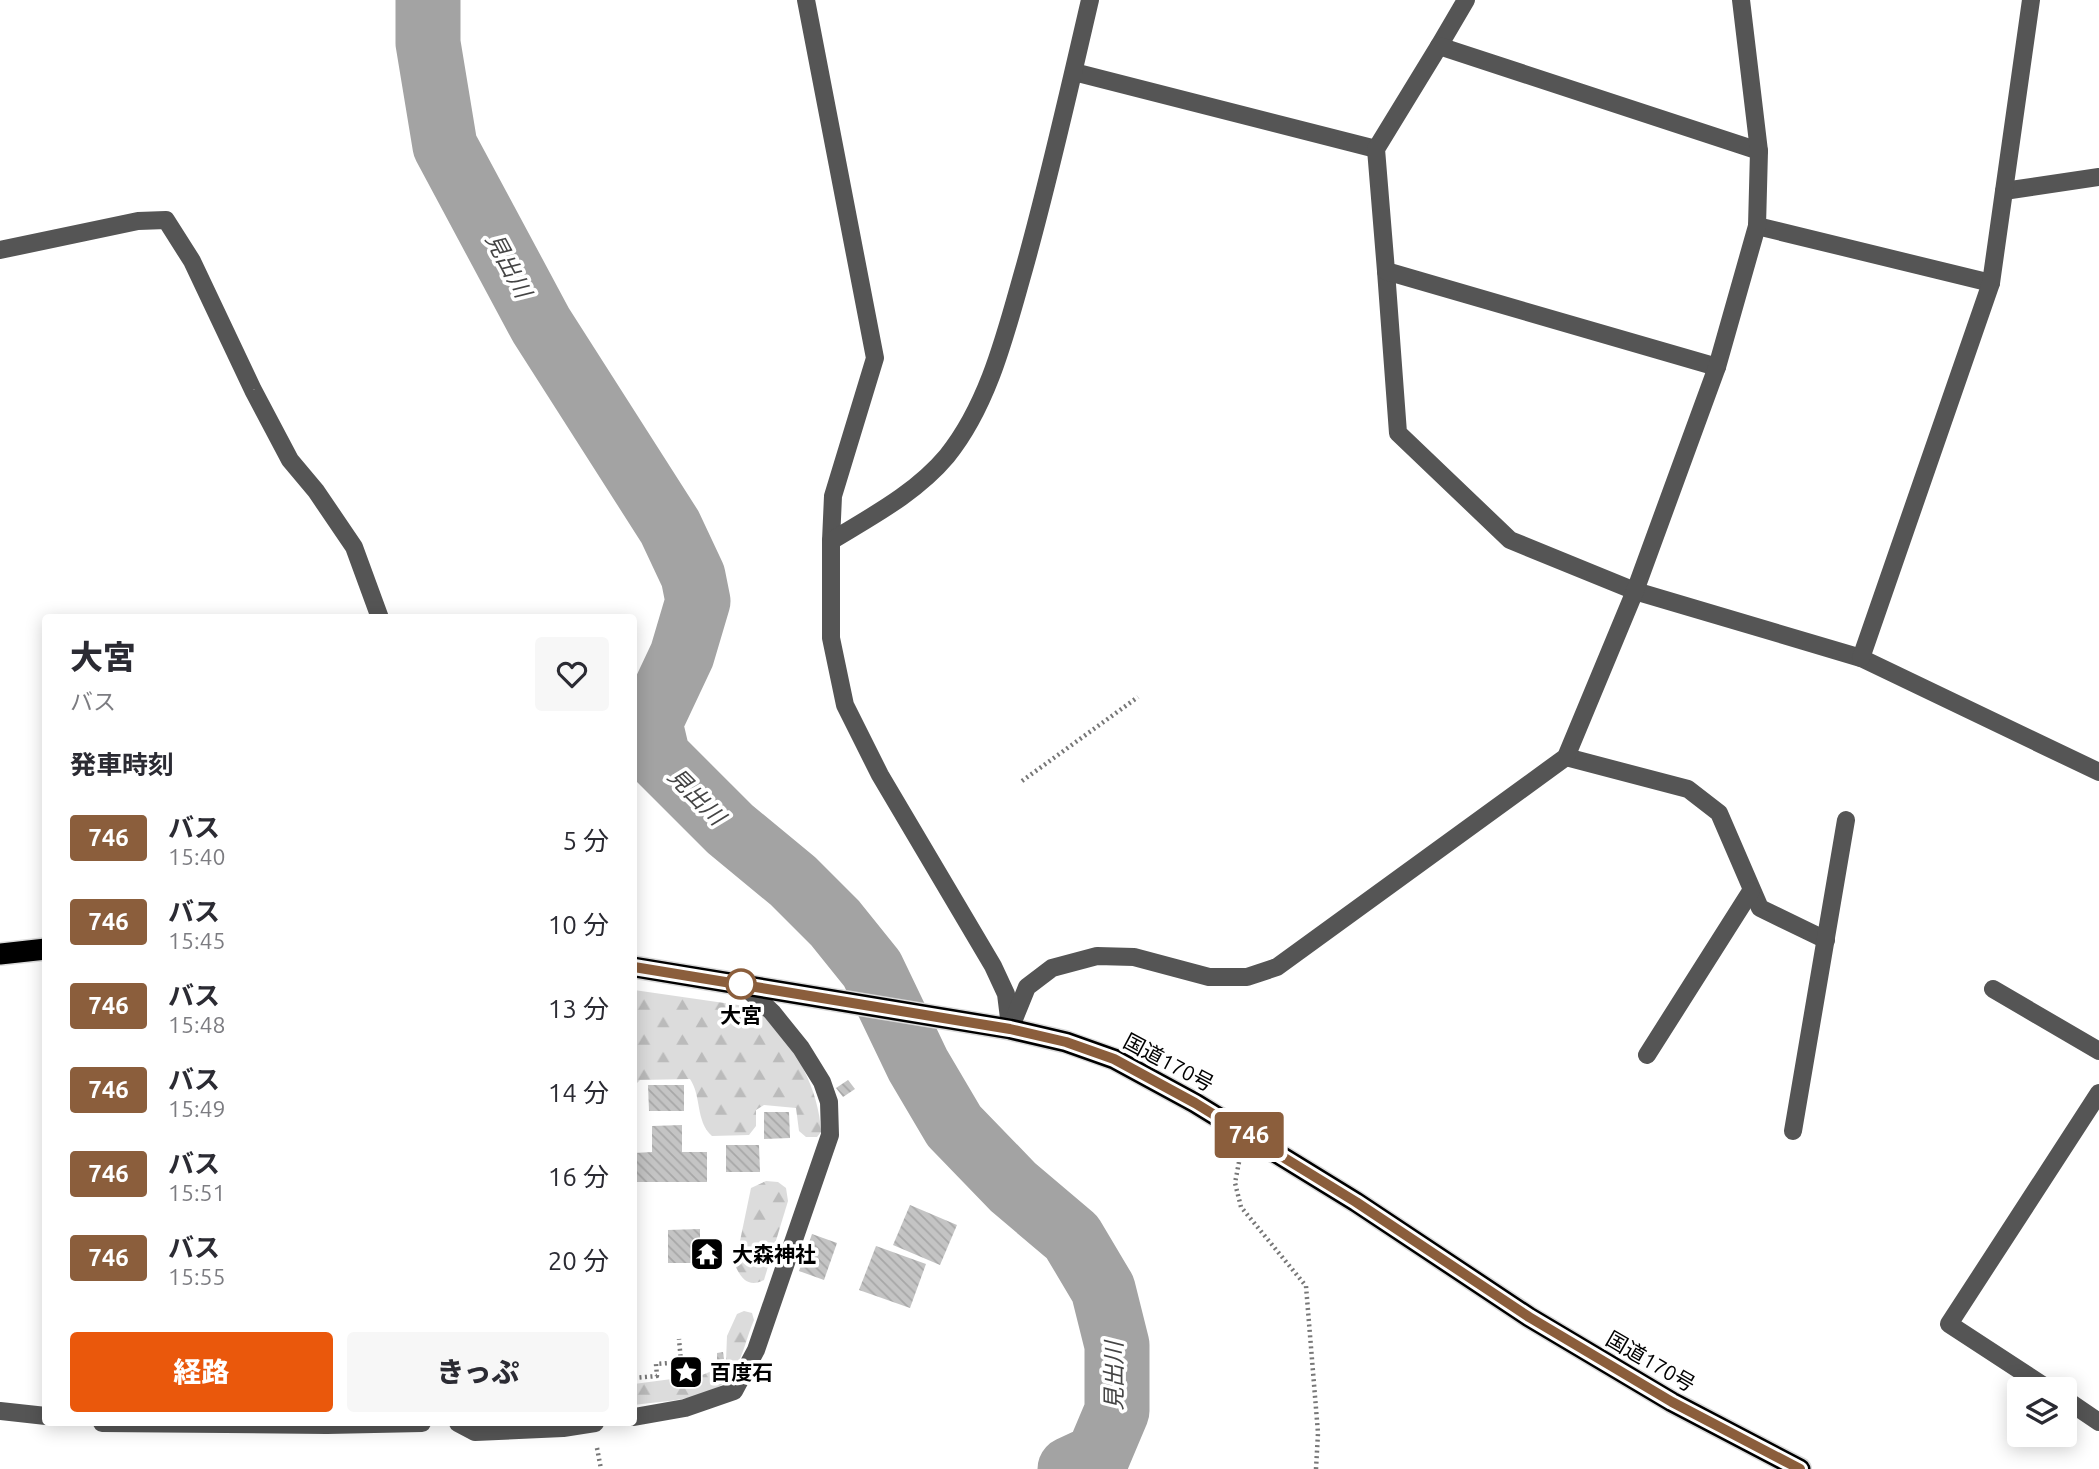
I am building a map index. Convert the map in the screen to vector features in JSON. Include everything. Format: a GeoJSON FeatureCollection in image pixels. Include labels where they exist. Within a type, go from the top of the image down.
{"type":"FeatureCollection","features":[{"type":"Feature","properties":{"kind":"highway"},"geometry":{"type":"LineString","coordinates":[[0,954],[42,949]]}},
{"type":"Feature","properties":{"kind":"highway","name":"国道170号"},"geometry":{"type":"LineString","coordinates":[[637,968],[801,997],[1010,1029],[1066,1042],[1114,1059],[1245,1132],[1529,1317],[1672,1402],[1800,1469]]}},
{"type":"Feature","properties":{"kind":"street"},"geometry":{"type":"LineString","coordinates":[[806,0],[874,358],[833,496],[831,638],[845,705],[880,775],[993,966],[1006,994],[1010,1029]]}},
{"type":"Feature","properties":{"kind":"street"},"geometry":{"type":"LineString","coordinates":[[831,541],[901,499],[947,456],[982,398],[1008,328],[1052,170],[1090,0]]}},
{"type":"Feature","properties":{"kind":"street"},"geometry":{"type":"LineString","coordinates":[[1465,0],[1376,149],[1398,433],[1510,540],[1635,591],[1861,658],[2099,772]]}},
{"type":"Feature","properties":{"kind":"street"},"geometry":{"type":"LineString","coordinates":[[1010,1029],[1027,987],[1052,968],[1097,956],[1134,957],[1209,977],[1247,977],[1277,967],[1566,757],[1635,591],[1717,367],[1757,226],[1759,150],[1741,0]]}},
{"type":"Feature","properties":{"kind":"street"},"geometry":{"type":"LineString","coordinates":[[1861,658],[1991,283],[2031,0]]}},
{"type":"Feature","properties":{"kind":"street"},"geometry":{"type":"LineString","coordinates":[[1439,46],[1759,150]]}},
{"type":"Feature","properties":{"kind":"street"},"geometry":{"type":"LineString","coordinates":[[1074,72],[1376,149]]}},
{"type":"Feature","properties":{"kind":"street"},"geometry":{"type":"LineString","coordinates":[[2004,191],[2099,177]]}},
{"type":"Feature","properties":{"kind":"street"},"geometry":{"type":"LineString","coordinates":[[0,250],[138,222],[166,220],[192,261],[235,354],[290,460],[316,491],[354,547],[379,614]]}},
{"type":"Feature","properties":{"kind":"street"},"geometry":{"type":"LineString","coordinates":[[1757,226],[1991,283]]}},
{"type":"Feature","properties":{"kind":"street"},"geometry":{"type":"LineString","coordinates":[[1386,271],[1717,367]]}},
{"type":"Feature","properties":{"kind":"street"},"geometry":{"type":"LineString","coordinates":[[1566,757],[1688,789],[1719,813],[1760,908],[1826,940]]}},
{"type":"Feature","properties":{"kind":"street"},"geometry":{"type":"LineString","coordinates":[[1793,1131],[1846,820]]}},
{"type":"Feature","properties":{"kind":"street"},"geometry":{"type":"LineString","coordinates":[[1647,1055],[1751,891]]}},
{"type":"Feature","properties":{"kind":"street"},"geometry":{"type":"LineString","coordinates":[[637,1416],[685,1408],[734,1391],[756,1350],[828,1143],[829,1102],[822,1082],[779,1021],[742,985]]}},
{"type":"Feature","properties":{"kind":"street"},"geometry":{"type":"LineString","coordinates":[[1993,989],[2099,1051]]}},
{"type":"Feature","properties":{"kind":"street"},"geometry":{"type":"LineString","coordinates":[[2030,1377],[1950,1324],[2099,1093]]}},
{"type":"Feature","properties":{"kind":"street"},"geometry":{"type":"LineString","coordinates":[[2077,1407],[2099,1422]]}},
{"type":"Feature","properties":{"kind":"street"},"geometry":{"type":"LineString","coordinates":[[0,1411],[42,1416]]}},
{"type":"Feature","properties":{"kind":"street"},"geometry":{"type":"LineString","coordinates":[[464,1426],[475,1432],[576,1426]]}},
{"type":"Feature","properties":{"kind":"path"},"geometry":{"type":"LineString","coordinates":[[1022,781],[1138,697]]}},
{"type":"Feature","properties":{"kind":"path"},"geometry":{"type":"LineString","coordinates":[[1245,1132],[1235,1183],[1241,1207],[1306,1286],[1318,1433],[1315,1469]]}},
{"type":"Feature","properties":{"kind":"path"},"geometry":{"type":"LineString","coordinates":[[637,1378],[657,1376],[656,1364],[681,1362],[680,1339]]}},
{"type":"Feature","properties":{"kind":"green space"},"geometry":{"type":"Polygon","coordinates":[[[637,990],[752,1007],[779,1031],[800,1062],[815,1097],[821,1132],[817,1137],[806,1137],[799,1131],[796,1108],[764,1105],[756,1110],[756,1126],[749,1135],[712,1136],[703,1123],[690,1079],[640,1080],[637,1083],[637,990]]]}},
{"type":"Feature","properties":{"kind":"green space"},"geometry":{"type":"Polygon","coordinates":[[[766,1181],[778,1182],[786,1188],[788,1201],[764,1280],[754,1283],[746,1281],[735,1265],[751,1188],[766,1181]]]}},
{"type":"Feature","properties":{"kind":"green space"},"geometry":{"type":"Polygon","coordinates":[[[744,1311],[752,1313],[754,1320],[737,1365],[726,1381],[715,1389],[689,1398],[637,1405],[637,1384],[702,1375],[722,1367],[726,1361],[727,1336],[737,1314],[744,1311]]]}},
{"type":"Feature","properties":{"kind":"building"},"geometry":{"type":"Polygon","coordinates":[[[848,1080],[855,1089],[843,1097],[836,1088],[848,1080]]]}},
{"type":"Feature","properties":{"kind":"building"},"geometry":{"type":"Polygon","coordinates":[[[648,1085],[684,1085],[684,1111],[649,1111],[648,1085]]]}},
{"type":"Feature","properties":{"kind":"building"},"geometry":{"type":"Polygon","coordinates":[[[764,1112],[789,1112],[790,1138],[764,1139],[764,1112]]]}},
{"type":"Feature","properties":{"kind":"building"},"geometry":{"type":"Polygon","coordinates":[[[682,1125],[682,1152],[707,1152],[707,1182],[637,1182],[637,1153],[652,1152],[652,1126],[682,1125]]]}},
{"type":"Feature","properties":{"kind":"building"},"geometry":{"type":"Polygon","coordinates":[[[726,1145],[759,1145],[760,1172],[726,1172],[726,1145]]]}},
{"type":"Feature","properties":{"kind":"building"},"geometry":{"type":"Polygon","coordinates":[[[910,1205],[957,1225],[940,1265],[893,1245],[910,1205]]]}},
{"type":"Feature","properties":{"kind":"building"},"geometry":{"type":"Polygon","coordinates":[[[700,1229],[700,1263],[668,1263],[668,1230],[700,1229]]]}},
{"type":"Feature","properties":{"kind":"building"},"geometry":{"type":"Polygon","coordinates":[[[812,1234],[837,1243],[824,1280],[799,1271],[812,1234]]]}},
{"type":"Feature","properties":{"kind":"building"},"geometry":{"type":"Polygon","coordinates":[[[876,1246],[926,1264],[910,1308],[859,1290],[876,1246]]]}},
{"type":"Feature","properties":{"kind":"building"},"geometry":{"type":"Polygon","coordinates":[[[723,1352],[724,1359],[717,1360],[717,1353],[723,1352]]]}},
{"type":"Feature","properties":{"kind":"waterway","name":"見出川"},"geometry":{"type":"LineString","coordinates":[[428,0],[428,43],[445,146],[541,325],[670,527],[693,576],[698,601],[682,655],[650,723],[658,757],[730,829],[793,881],[835,923],[872,969],[918,1065],[954,1126],[1013,1187],[1072,1237],[1103,1289],[1117,1345],[1117,1411],[1098,1456],[1070,1469]]}},
{"type":"Feature","properties":{"kind":"bus line","name":"746"},"geometry":{"type":"LineString","coordinates":[[637,967],[801,997],[1010,1029],[1066,1042],[1114,1059],[1287,1158],[1529,1317],[1672,1402],[1800,1469]]}},
{"type":"Feature","properties":{"kind":"place","name":"大宮"},"geometry":{"type":"Point","coordinates":[741,984]}},
{"type":"Feature","properties":{"kind":"place","name":"大森神社"},"geometry":{"type":"Point","coordinates":[707,1254]}},
{"type":"Feature","properties":{"kind":"place","name":"百度石"},"geometry":{"type":"Point","coordinates":[686,1372]}}]}
